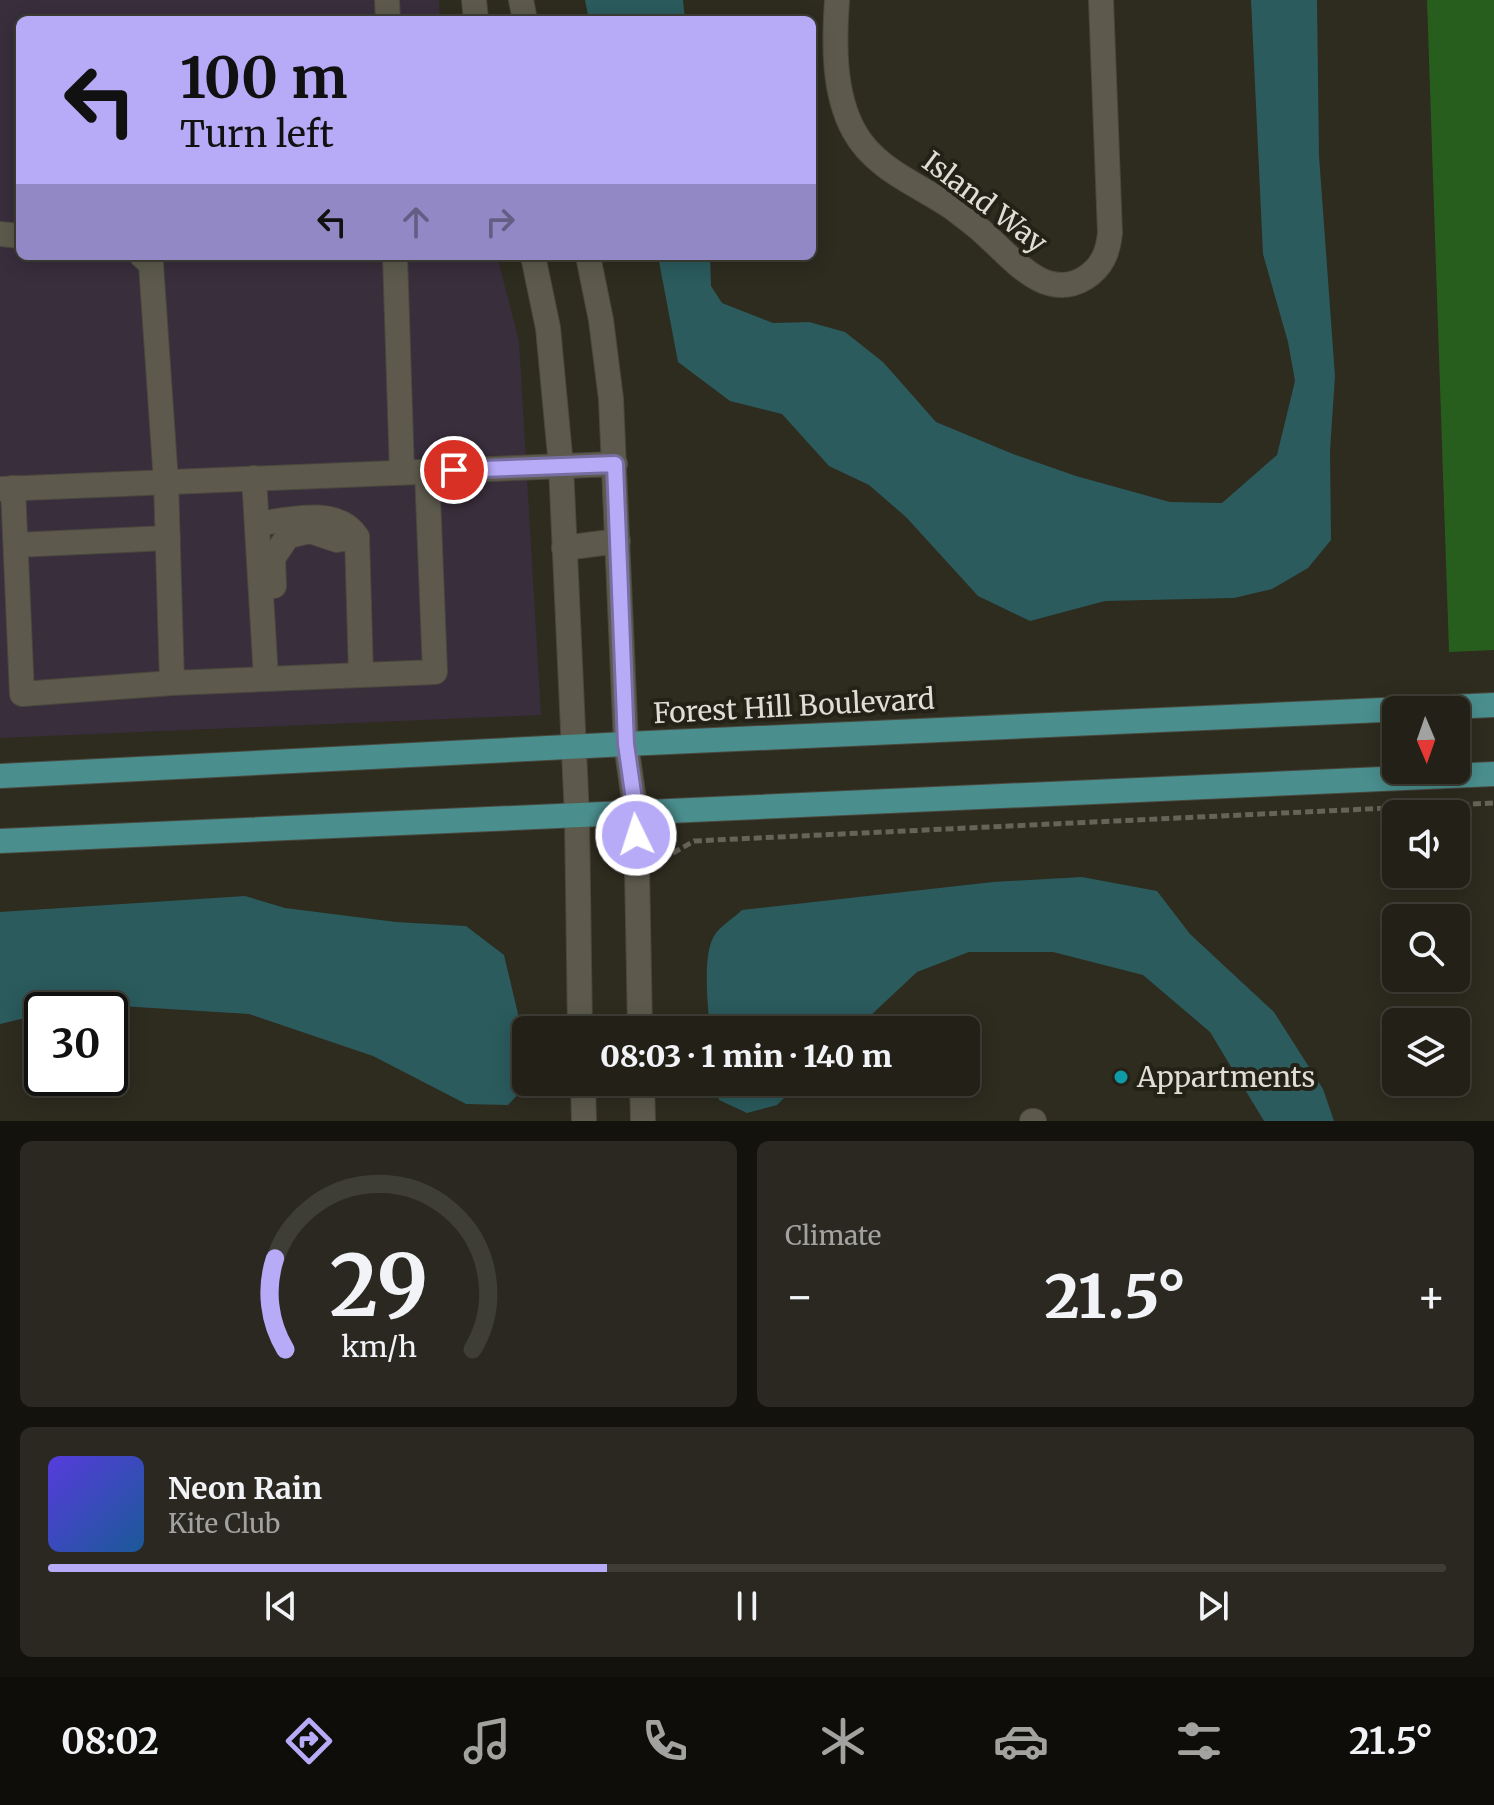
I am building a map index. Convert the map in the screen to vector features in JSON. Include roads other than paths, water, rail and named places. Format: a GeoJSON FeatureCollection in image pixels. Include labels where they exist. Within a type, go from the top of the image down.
{"type":"FeatureCollection","features":[{"type":"Feature","properties":{"kind":"main road","name":"Forest Hill Boulevard"},"geometry":{"type":"LineString","coordinates":[[0,776],[572,746],[1494,705]]}},
{"type":"Feature","properties":{"kind":"main road"},"geometry":{"type":"LineString","coordinates":[[0,841],[1494,774]]}},
{"type":"Feature","properties":{"kind":"street","name":"Island Way"},"geometry":{"type":"LineString","coordinates":[[837,0],[841,97],[856,134],[870,152],[884,166],[951,207],[1027,273],[1044,283],[1063,285],[1082,280],[1097,269],[1108,252],[1110,233],[1101,0]]}},
{"type":"Feature","properties":{"kind":"street"},"geometry":{"type":"LineString","coordinates":[[146,260],[151,264],[166,482],[172,683]]}},
{"type":"Feature","properties":{"kind":"street"},"geometry":{"type":"LineString","coordinates":[[395,260],[402,472]]}},
{"type":"Feature","properties":{"kind":"street"},"geometry":{"type":"LineString","coordinates":[[534,260],[548,328],[561,466],[577,817],[580,1016]]}},
{"type":"Feature","properties":{"kind":"street"},"geometry":{"type":"LineString","coordinates":[[589,260],[601,320],[611,399],[626,744],[636,814],[640,1016]]}},
{"type":"Feature","properties":{"kind":"street"},"geometry":{"type":"LineString","coordinates":[[427,471],[435,672],[172,683],[22,694],[16,545],[6,489],[254,478],[427,471],[615,464]]}},
{"type":"Feature","properties":{"kind":"street"},"geometry":{"type":"LineString","coordinates":[[254,478],[266,678]]}},
{"type":"Feature","properties":{"kind":"street"},"geometry":{"type":"LineString","coordinates":[[257,524],[305,518],[326,519],[345,525],[357,537],[361,674]]}},
{"type":"Feature","properties":{"kind":"street"},"geometry":{"type":"LineString","coordinates":[[264,651],[276,635],[273,558],[288,536],[310,531],[337,540],[357,537]]}},
{"type":"Feature","properties":{"kind":"street"},"geometry":{"type":"LineString","coordinates":[[16,545],[168,538]]}},
{"type":"Feature","properties":{"kind":"street"},"geometry":{"type":"LineString","coordinates":[[564,548],[618,541]]}},
{"type":"Feature","properties":{"kind":"street"},"geometry":{"type":"LineString","coordinates":[[583,1096],[584,1121]]}},
{"type":"Feature","properties":{"kind":"street"},"geometry":{"type":"LineString","coordinates":[[642,1096],[643,1121]]}},
{"type":"Feature","properties":{"kind":"water"},"geometry":{"type":"Polygon","coordinates":[[[585,0],[683,0],[685,16],[588,16],[585,0]]]}},
{"type":"Feature","properties":{"kind":"water"},"geometry":{"type":"Polygon","coordinates":[[[1251,0],[1317,0],[1319,156],[1335,376],[1330,451],[1331,540],[1308,568],[1272,589],[1234,598],[1105,601],[1030,621],[978,596],[906,517],[869,485],[829,466],[782,414],[730,401],[678,362],[659,260],[710,260],[711,286],[722,303],[773,323],[809,322],[845,332],[883,362],[936,422],[1076,476],[1170,502],[1222,503],[1277,455],[1295,381],[1288,342],[1263,254],[1251,0]]]}},
{"type":"Feature","properties":{"kind":"water"},"geometry":{"type":"Polygon","coordinates":[[[1082,877],[1157,891],[1190,934],[1274,1012],[1323,1089],[1334,1121],[1264,1121],[1210,1032],[1143,975],[1053,952],[969,952],[917,972],[870,1016],[709,1016],[707,982],[710,945],[723,925],[742,910],[993,882],[1082,877]]]}},
{"type":"Feature","properties":{"kind":"water"},"geometry":{"type":"Polygon","coordinates":[[[245,896],[285,908],[396,922],[466,926],[504,955],[518,1016],[512,1016],[512,1096],[516,1096],[508,1105],[466,1104],[373,1056],[249,1014],[128,1006],[128,992],[24,992],[24,1018],[0,1024],[0,912],[245,896]]]}},
{"type":"Feature","properties":{"kind":"water"},"geometry":{"type":"Polygon","coordinates":[[[719,1096],[786,1096],[777,1105],[747,1113],[719,1100],[719,1096]]]}},
{"type":"Feature","properties":{"kind":"place","name":"Appartments"},"geometry":{"type":"Point","coordinates":[1121,1077]}}]}
